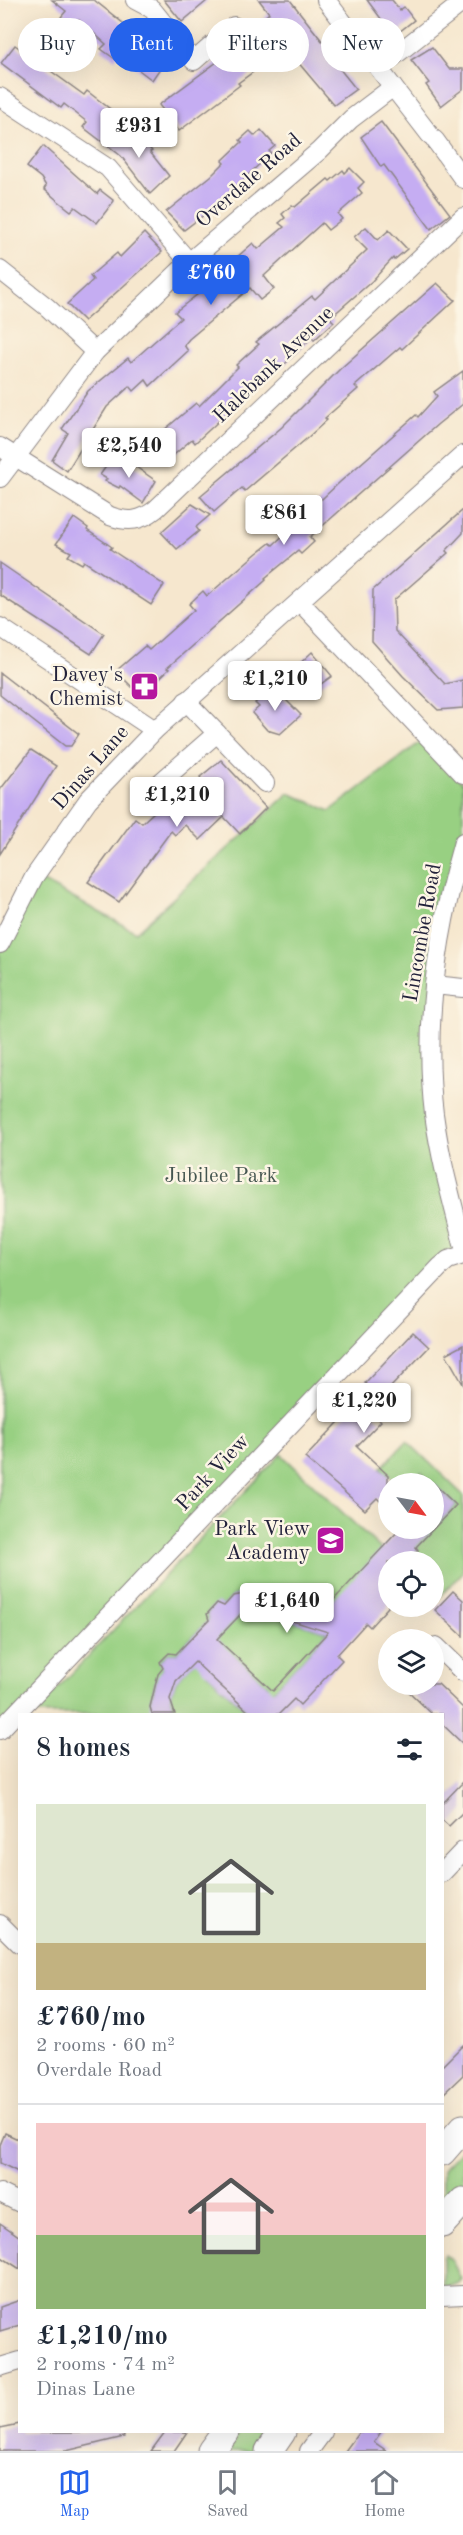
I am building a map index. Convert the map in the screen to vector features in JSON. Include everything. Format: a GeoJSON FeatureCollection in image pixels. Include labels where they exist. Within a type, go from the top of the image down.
{"type":"FeatureCollection","features":[{"type":"Feature","properties":{"kind":"highway"},"geometry":{"type":"LineString","coordinates":[[444,2150],[463,2128]]}},
{"type":"Feature","properties":{"kind":"highway"},"geometry":{"type":"LineString","coordinates":[[444,2222],[463,2201]]}},
{"type":"Feature","properties":{"kind":"highway"},"geometry":{"type":"LineString","coordinates":[[211,2451],[224,2433]]}},
{"type":"Feature","properties":{"kind":"highway"},"geometry":{"type":"LineString","coordinates":[[269,2451],[281,2433]]}},
{"type":"Feature","properties":{"kind":"street"},"geometry":{"type":"LineString","coordinates":[[135,0],[152,9],[194,61],[206,50]]}},
{"type":"Feature","properties":{"kind":"street"},"geometry":{"type":"LineString","coordinates":[[326,0],[340,18]]}},
{"type":"Feature","properties":{"kind":"street"},"geometry":{"type":"LineString","coordinates":[[405,48],[463,2]]}},
{"type":"Feature","properties":{"kind":"street"},"geometry":{"type":"LineString","coordinates":[[382,72],[463,179]]}},
{"type":"Feature","properties":{"kind":"street","name":"Overdale Road"},"geometry":{"type":"LineString","coordinates":[[0,478],[8,452],[95,352],[189,262],[319,151],[345,125],[393,87]]}},
{"type":"Feature","properties":{"kind":"street"},"geometry":{"type":"LineString","coordinates":[[0,97],[108,168],[189,262]]}},
{"type":"Feature","properties":{"kind":"street","name":"Halebank Avenue"},"geometry":{"type":"LineString","coordinates":[[8,452],[110,516],[129,521],[142,519],[156,509],[463,217]]}},
{"type":"Feature","properties":{"kind":"street"},"geometry":{"type":"LineString","coordinates":[[0,270],[47,307],[95,352]]}},
{"type":"Feature","properties":{"kind":"street","name":"Dinas Lane"},"geometry":{"type":"LineString","coordinates":[[0,944],[34,877],[88,800],[154,730],[463,455]]}},
{"type":"Feature","properties":{"kind":"street"},"geometry":{"type":"LineString","coordinates":[[300,602],[463,774]]}},
{"type":"Feature","properties":{"kind":"street"},"geometry":{"type":"LineString","coordinates":[[0,627],[154,730]]}},
{"type":"Feature","properties":{"kind":"street"},"geometry":{"type":"LineString","coordinates":[[186,701],[265,783]]}},
{"type":"Feature","properties":{"kind":"street"},"geometry":{"type":"LineString","coordinates":[[146,795],[217,733]]}},
{"type":"Feature","properties":{"kind":"street","name":"Lincombe Road"},"geometry":{"type":"LineString","coordinates":[[463,842],[445,913],[434,985],[431,1068],[434,1114],[447,1183],[463,1244]]}},
{"type":"Feature","properties":{"kind":"street"},"geometry":{"type":"LineString","coordinates":[[434,985],[463,988]]}},
{"type":"Feature","properties":{"kind":"street","name":"Park View"},"geometry":{"type":"LineString","coordinates":[[0,1730],[441,1266],[448,1260],[463,1255]]}},
{"type":"Feature","properties":{"kind":"street"},"geometry":{"type":"LineString","coordinates":[[444,1654],[463,1672]]}},
{"type":"Feature","properties":{"kind":"street"},"geometry":{"type":"LineString","coordinates":[[444,1872],[463,1851]]}},
{"type":"Feature","properties":{"kind":"street"},"geometry":{"type":"LineString","coordinates":[[0,1924],[18,1942]]}},
{"type":"Feature","properties":{"kind":"street"},"geometry":{"type":"LineString","coordinates":[[0,2193],[18,2202]]}},
{"type":"Feature","properties":{"kind":"street"},"geometry":{"type":"LineString","coordinates":[[0,2367],[18,2362]]}},
{"type":"Feature","properties":{"kind":"street"},"geometry":{"type":"LineString","coordinates":[[309,2451],[321,2433]]}},
{"type":"Feature","properties":{"kind":"green space","name":"Jubilee Park"},"geometry":{"type":"Polygon","coordinates":[[[427,737],[463,784],[463,842],[437,933],[434,1114],[463,1244],[0,1730],[0,944],[34,877],[136,932],[289,793],[330,811],[427,737]]]}},
{"type":"Feature","properties":{"kind":"green space"},"geometry":{"type":"Polygon","coordinates":[[[407,1441],[440,1473],[386,1473],[381,1468],[407,1441]]]}},
{"type":"Feature","properties":{"kind":"green space"},"geometry":{"type":"Polygon","coordinates":[[[281,1454],[381,1549],[345,1612],[262,1591],[233,1596],[224,1606],[217,1604],[207,1614],[209,1620],[176,1654],[169,1653],[160,1662],[163,1668],[153,1691],[152,1713],[34,1713],[281,1454]]]}},
{"type":"Feature","properties":{"kind":"green space"},"geometry":{"type":"Polygon","coordinates":[[[444,1477],[463,1495],[463,1572],[444,1592],[444,1551],[417,1551],[415,1547],[423,1539],[444,1539],[444,1517],[456,1505],[444,1494],[444,1477]]]}},
{"type":"Feature","properties":{"kind":"green space"},"geometry":{"type":"Polygon","coordinates":[[[254,1609],[328,1632],[266,1699],[268,1686],[229,1651],[208,1674],[243,1707],[252,1711],[249,1713],[175,1713],[170,1699],[176,1681],[241,1613],[254,1609]]]}},
{"type":"Feature","properties":{"kind":"green space"},"geometry":{"type":"Polygon","coordinates":[[[463,2148],[463,2187],[444,2209],[444,2168],[463,2148]]]}},
{"type":"Feature","properties":{"kind":"green space"},"geometry":{"type":"Polygon","coordinates":[[[444,2256],[452,2261],[461,2279],[458,2283],[444,2289],[444,2256]]]}},
{"type":"Feature","properties":{"kind":"green space"},"geometry":{"type":"Polygon","coordinates":[[[239,2433],[269,2433],[256,2451],[227,2451],[239,2433]]]}},
{"type":"Feature","properties":{"kind":"building"},"geometry":{"type":"Polygon","coordinates":[[[52,0],[94,0],[117,18],[109,18],[109,55],[101,49],[106,44],[97,36],[97,18],[62,18],[66,11],[52,0]]]}},
{"type":"Feature","properties":{"kind":"building"},"geometry":{"type":"Polygon","coordinates":[[[164,0],[208,0],[187,18],[179,18],[164,0]]]}},
{"type":"Feature","properties":{"kind":"building"},"geometry":{"type":"Polygon","coordinates":[[[259,0],[290,0],[304,18],[264,18],[269,13],[259,0]]]}},
{"type":"Feature","properties":{"kind":"building"},"geometry":{"type":"Polygon","coordinates":[[[367,0],[392,0],[400,10],[404,7],[414,20],[405,27],[405,18],[380,18],[367,0]]]}},
{"type":"Feature","properties":{"kind":"building"},"geometry":{"type":"Polygon","coordinates":[[[309,24],[321,40],[321,72],[342,72],[356,89],[334,105],[306,72],[309,72],[309,24]]]}},
{"type":"Feature","properties":{"kind":"building"},"geometry":{"type":"Polygon","coordinates":[[[15,45],[18,47],[18,72],[52,72],[84,95],[87,91],[123,119],[105,144],[83,127],[87,122],[64,104],[61,108],[1,63],[15,45]]]}},
{"type":"Feature","properties":{"kind":"building"},"geometry":{"type":"Polygon","coordinates":[[[432,47],[449,69],[463,69],[463,89],[441,106],[426,85],[429,83],[411,60],[432,47]]]}},
{"type":"Feature","properties":{"kind":"building"},"geometry":{"type":"Polygon","coordinates":[[[206,70],[206,72],[253,72],[238,83],[240,85],[179,131],[159,105],[206,70]]]}},
{"type":"Feature","properties":{"kind":"building"},"geometry":{"type":"Polygon","coordinates":[[[142,72],[157,72],[152,80],[142,72]]]}},
{"type":"Feature","properties":{"kind":"building"},"geometry":{"type":"Polygon","coordinates":[[[381,122],[450,214],[431,229],[384,165],[381,167],[361,137],[381,122]]]}},
{"type":"Feature","properties":{"kind":"building"},"geometry":{"type":"Polygon","coordinates":[[[130,127],[152,151],[150,152],[169,176],[150,194],[121,156],[106,144],[130,127]]]}},
{"type":"Feature","properties":{"kind":"building"},"geometry":{"type":"Polygon","coordinates":[[[261,130],[275,146],[269,151],[271,153],[217,205],[184,230],[166,212],[211,176],[250,131],[255,136],[261,130]]]}},
{"type":"Feature","properties":{"kind":"building"},"geometry":{"type":"Polygon","coordinates":[[[43,146],[97,194],[100,190],[114,201],[97,223],[75,207],[71,211],[57,200],[44,189],[46,186],[41,178],[27,167],[43,146]]]}},
{"type":"Feature","properties":{"kind":"building"},"geometry":{"type":"Polygon","coordinates":[[[350,168],[364,182],[358,188],[362,193],[338,214],[342,219],[328,230],[322,223],[264,276],[274,289],[260,300],[250,288],[189,339],[184,345],[188,351],[150,386],[146,380],[134,391],[130,386],[107,407],[67,471],[52,460],[68,433],[62,429],[88,391],[128,358],[131,362],[181,318],[175,312],[198,294],[195,292],[210,278],[211,280],[253,243],[258,249],[284,227],[279,223],[285,218],[282,214],[292,205],[295,207],[328,179],[330,181],[343,170],[345,173],[350,168]]]}},
{"type":"Feature","properties":{"kind":"building"},"geometry":{"type":"Polygon","coordinates":[[[366,227],[378,240],[389,230],[407,249],[394,260],[393,258],[372,281],[330,318],[334,322],[314,340],[312,337],[280,369],[276,364],[250,392],[195,443],[192,439],[167,461],[150,442],[196,403],[199,406],[238,367],[236,365],[259,344],[256,342],[312,296],[315,299],[367,250],[354,237],[366,227]]]}},
{"type":"Feature","properties":{"kind":"building"},"geometry":{"type":"Polygon","coordinates":[[[144,233],[162,252],[84,321],[67,304],[93,280],[90,276],[117,253],[120,257],[144,233]]]}},
{"type":"Feature","properties":{"kind":"building"},"geometry":{"type":"Polygon","coordinates":[[[437,283],[455,300],[402,349],[400,347],[355,386],[358,389],[325,418],[327,420],[305,440],[245,491],[242,488],[214,512],[200,496],[282,427],[340,369],[437,283]]]}},
{"type":"Feature","properties":{"kind":"building"},"geometry":{"type":"Polygon","coordinates":[[[463,371],[463,404],[310,537],[314,542],[301,554],[298,551],[265,578],[266,580],[167,668],[169,669],[141,696],[116,671],[145,646],[149,650],[194,610],[189,604],[203,591],[207,596],[257,553],[270,543],[273,545],[340,482],[416,415],[418,417],[437,396],[434,392],[463,371]]]}},
{"type":"Feature","properties":{"kind":"building"},"geometry":{"type":"Polygon","coordinates":[[[112,458],[120,463],[123,458],[156,481],[143,503],[120,486],[119,488],[105,481],[107,479],[100,475],[112,458]]]}},
{"type":"Feature","properties":{"kind":"building"},"geometry":{"type":"Polygon","coordinates":[[[192,504],[210,515],[196,527],[199,531],[177,549],[161,532],[192,504]]]}},
{"type":"Feature","properties":{"kind":"building"},"geometry":{"type":"Polygon","coordinates":[[[463,510],[463,533],[446,551],[448,553],[394,600],[395,631],[445,684],[463,680],[463,708],[438,710],[372,641],[373,590],[463,510]]]}},
{"type":"Feature","properties":{"kind":"building"},"geometry":{"type":"Polygon","coordinates":[[[74,518],[112,547],[110,549],[164,585],[151,605],[84,561],[82,564],[68,556],[71,552],[56,544],[74,518]]]}},
{"type":"Feature","properties":{"kind":"building"},"geometry":{"type":"Polygon","coordinates":[[[0,563],[104,634],[91,654],[0,595],[0,563]]]}},
{"type":"Feature","properties":{"kind":"building"},"geometry":{"type":"Polygon","coordinates":[[[312,652],[332,676],[311,691],[292,671],[312,652]]]}},
{"type":"Feature","properties":{"kind":"building"},"geometry":{"type":"Polygon","coordinates":[[[0,673],[79,734],[71,746],[65,746],[0,695],[0,673]]]}},
{"type":"Feature","properties":{"kind":"building"},"geometry":{"type":"Polygon","coordinates":[[[273,687],[301,715],[280,734],[267,730],[252,713],[259,707],[255,703],[273,687]]]}},
{"type":"Feature","properties":{"kind":"building"},"geometry":{"type":"Polygon","coordinates":[[[31,750],[56,766],[0,854],[0,790],[31,750]]]}},
{"type":"Feature","properties":{"kind":"building"},"geometry":{"type":"Polygon","coordinates":[[[221,760],[266,808],[240,834],[224,817],[200,840],[185,825],[175,835],[171,831],[119,902],[88,882],[135,818],[142,823],[166,801],[176,812],[205,786],[200,777],[221,760]]]}},
{"type":"Feature","properties":{"kind":"building"},"geometry":{"type":"Polygon","coordinates":[[[413,1332],[429,1347],[369,1410],[381,1421],[357,1446],[386,1473],[378,1473],[378,1499],[365,1510],[305,1458],[370,1389],[365,1383],[413,1332]]]}},
{"type":"Feature","properties":{"kind":"building"},"geometry":{"type":"Polygon","coordinates":[[[463,1345],[463,1384],[446,1354],[463,1345]]]}},
{"type":"Feature","properties":{"kind":"building"},"geometry":{"type":"Polygon","coordinates":[[[444,1494],[456,1505],[444,1518],[444,1494]]]}},
{"type":"Feature","properties":{"kind":"building"},"geometry":{"type":"Polygon","coordinates":[[[391,1539],[424,1539],[416,1547],[417,1551],[379,1551],[391,1539]]]}},
{"type":"Feature","properties":{"kind":"building"},"geometry":{"type":"Polygon","coordinates":[[[378,1553],[379,1617],[370,1627],[366,1623],[337,1655],[342,1660],[300,1705],[294,1699],[280,1713],[250,1713],[195,1662],[176,1681],[170,1699],[175,1713],[152,1713],[150,1707],[158,1674],[163,1668],[160,1662],[169,1653],[176,1654],[209,1620],[207,1614],[217,1603],[224,1606],[233,1596],[262,1591],[327,1607],[378,1553]],[[254,1609],[241,1614],[217,1639],[273,1691],[328,1632],[254,1609]]]}},
{"type":"Feature","properties":{"kind":"building"},"geometry":{"type":"Polygon","coordinates":[[[453,1591],[463,1600],[463,1636],[443,1617],[444,1600],[453,1591]]]}},
{"type":"Feature","properties":{"kind":"building"},"geometry":{"type":"Polygon","coordinates":[[[444,1690],[463,1708],[463,1744],[444,1726],[444,1713],[431,1713],[412,1695],[444,1695],[444,1690]]]}},
{"type":"Feature","properties":{"kind":"building"},"geometry":{"type":"Polygon","coordinates":[[[463,1782],[463,1812],[449,1826],[444,1822],[444,1802],[463,1782]]]}},
{"type":"Feature","properties":{"kind":"building"},"geometry":{"type":"Polygon","coordinates":[[[463,2045],[463,2075],[444,2093],[444,2064],[463,2045]]]}},
{"type":"Feature","properties":{"kind":"building"},"geometry":{"type":"Polygon","coordinates":[[[5,2133],[18,2139],[18,2172],[0,2163],[0,2145],[5,2133]]]}},
{"type":"Feature","properties":{"kind":"building"},"geometry":{"type":"Polygon","coordinates":[[[0,2223],[18,2236],[18,2268],[0,2256],[0,2223]]]}},
{"type":"Feature","properties":{"kind":"building"},"geometry":{"type":"Polygon","coordinates":[[[18,2301],[18,2326],[0,2331],[0,2307],[18,2301]]]}},
{"type":"Feature","properties":{"kind":"building"},"geometry":{"type":"Polygon","coordinates":[[[18,2424],[18,2433],[123,2433],[124,2437],[66,2451],[0,2451],[0,2428],[18,2424]]]}},
{"type":"Feature","properties":{"kind":"building"},"geometry":{"type":"Polygon","coordinates":[[[164,2433],[186,2433],[174,2451],[151,2451],[164,2433]]]}},
{"type":"Feature","properties":{"kind":"building"},"geometry":{"type":"Polygon","coordinates":[[[358,2433],[380,2433],[374,2442],[387,2451],[345,2451],[358,2433]]]}},
{"type":"Feature","properties":{"kind":"place","name":"Davey's Chemist"},"geometry":{"type":"Point","coordinates":[144,687]}},
{"type":"Feature","properties":{"kind":"place","name":"Park View Academy"},"geometry":{"type":"Point","coordinates":[331,1541]}}]}
